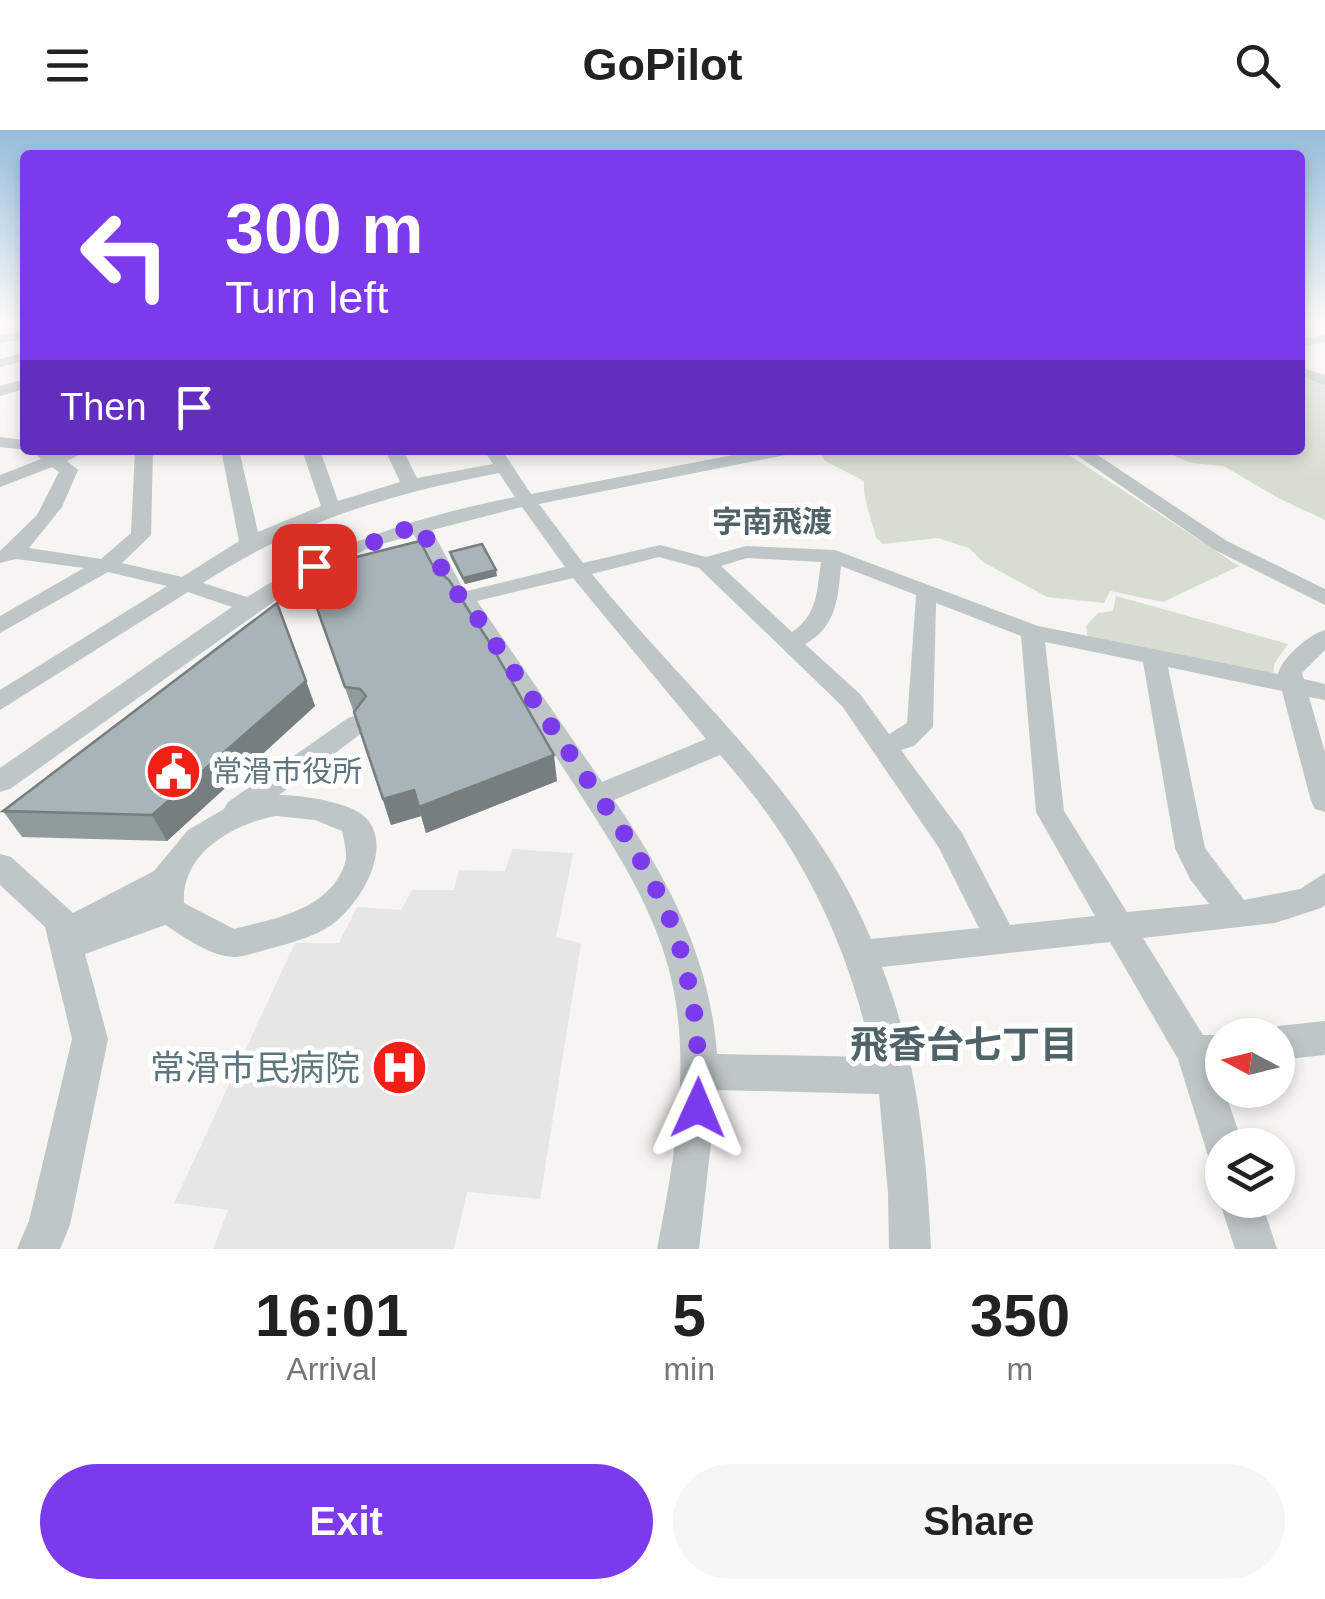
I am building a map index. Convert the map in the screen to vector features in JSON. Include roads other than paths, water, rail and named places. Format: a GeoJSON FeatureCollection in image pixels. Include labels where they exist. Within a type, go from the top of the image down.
{"type":"FeatureCollection","features":[{"type":"Feature","properties":{"kind":"street"},"geometry":{"type":"LineString","coordinates":[[0,481],[46,455]]}},
{"type":"Feature","properties":{"kind":"street"},"geometry":{"type":"LineString","coordinates":[[6,556],[44,519],[65,486],[68,470],[49,455]]}},
{"type":"Feature","properties":{"kind":"street"},"geometry":{"type":"LineString","coordinates":[[0,626],[109,563],[141,535],[144,455]]}},
{"type":"Feature","properties":{"kind":"street"},"geometry":{"type":"LineString","coordinates":[[231,455],[250,543]]}},
{"type":"Feature","properties":{"kind":"street"},"geometry":{"type":"LineString","coordinates":[[313,455],[331,509]]}},
{"type":"Feature","properties":{"kind":"street"},"geometry":{"type":"LineString","coordinates":[[396,455],[411,486]]}},
{"type":"Feature","properties":{"kind":"street"},"geometry":{"type":"LineString","coordinates":[[0,782],[248,605],[332,557],[419,524],[760,455]]}},
{"type":"Feature","properties":{"kind":"street"},"geometry":{"type":"LineString","coordinates":[[1085,455],[1220,545],[1325,598]]}},
{"type":"Feature","properties":{"kind":"street"},"geometry":{"type":"LineString","coordinates":[[0,702],[250,543],[331,509],[498,458],[576,570],[791,822],[842,908],[888,1040],[910,1203],[910,1249]]}},
{"type":"Feature","properties":{"kind":"street"},"geometry":{"type":"LineString","coordinates":[[419,524],[453,591],[464,598],[634,848],[666,908],[690,990],[699,1072],[696,1144],[678,1249]]}},
{"type":"Feature","properties":{"kind":"street"},"geometry":{"type":"LineString","coordinates":[[464,598],[660,551],[706,564],[851,700],[951,840],[1001,940]]}},
{"type":"Feature","properties":{"kind":"street"},"geometry":{"type":"LineString","coordinates":[[706,564],[746,552],[832,556],[1032,632],[1325,692]]}},
{"type":"Feature","properties":{"kind":"street"},"geometry":{"type":"LineString","coordinates":[[6,556],[109,563],[187,582],[248,605]]}},
{"type":"Feature","properties":{"kind":"street"},"geometry":{"type":"LineString","coordinates":[[789,642],[808,635],[821,623],[832,556]]}},
{"type":"Feature","properties":{"kind":"street"},"geometry":{"type":"LineString","coordinates":[[884,745],[905,739],[920,727],[925,598],[930,593]]}},
{"type":"Feature","properties":{"kind":"street"},"geometry":{"type":"LineString","coordinates":[[1032,632],[1050,812],[1120,927],[1205,1048]]}},
{"type":"Feature","properties":{"kind":"street"},"geometry":{"type":"LineString","coordinates":[[1325,636],[1289,671],[1319,762],[1325,800]]}},
{"type":"Feature","properties":{"kind":"street"},"geometry":{"type":"LineString","coordinates":[[1154,657],[1190,848],[1201,870],[1236,914]]}},
{"type":"Feature","properties":{"kind":"street"},"geometry":{"type":"LineString","coordinates":[[65,940],[168,894],[198,839],[357,724]]}},
{"type":"Feature","properties":{"kind":"street"},"geometry":{"type":"LineString","coordinates":[[596,796],[724,743]]}},
{"type":"Feature","properties":{"kind":"street"},"geometry":{"type":"LineString","coordinates":[[168,894],[203,932],[234,943],[319,916],[346,890],[362,861],[356,825],[328,809],[291,802],[246,812],[198,839]]}},
{"type":"Feature","properties":{"kind":"street"},"geometry":{"type":"LineString","coordinates":[[0,866],[60,920],[90,1040],[49,1225],[38,1249]]}},
{"type":"Feature","properties":{"kind":"street"},"geometry":{"type":"LineString","coordinates":[[860,955],[1293,907],[1325,886]]}},
{"type":"Feature","properties":{"kind":"street"},"geometry":{"type":"LineString","coordinates":[[1295,1042],[1325,1038]]}},
{"type":"Feature","properties":{"kind":"street"},"geometry":{"type":"LineString","coordinates":[[699,1072],[895,1076]]}},
{"type":"Feature","properties":{"kind":"street"},"geometry":{"type":"LineString","coordinates":[[1246,1218],[1256,1249]]}},
{"type":"Feature","properties":{"kind":"place","name":"常滑市役所"},"geometry":{"type":"Point","coordinates":[173,772]}},
{"type":"Feature","properties":{"kind":"place","name":"常滑市民病院"},"geometry":{"type":"Point","coordinates":[399,1068]}},
{"type":"Feature","properties":{"kind":"district","name":"字南飛渡"},"geometry":{"type":"Point","coordinates":[772,522]}},
{"type":"Feature","properties":{"kind":"district","name":"飛香台七丁目"},"geometry":{"type":"Point","coordinates":[964,1045]}}]}
